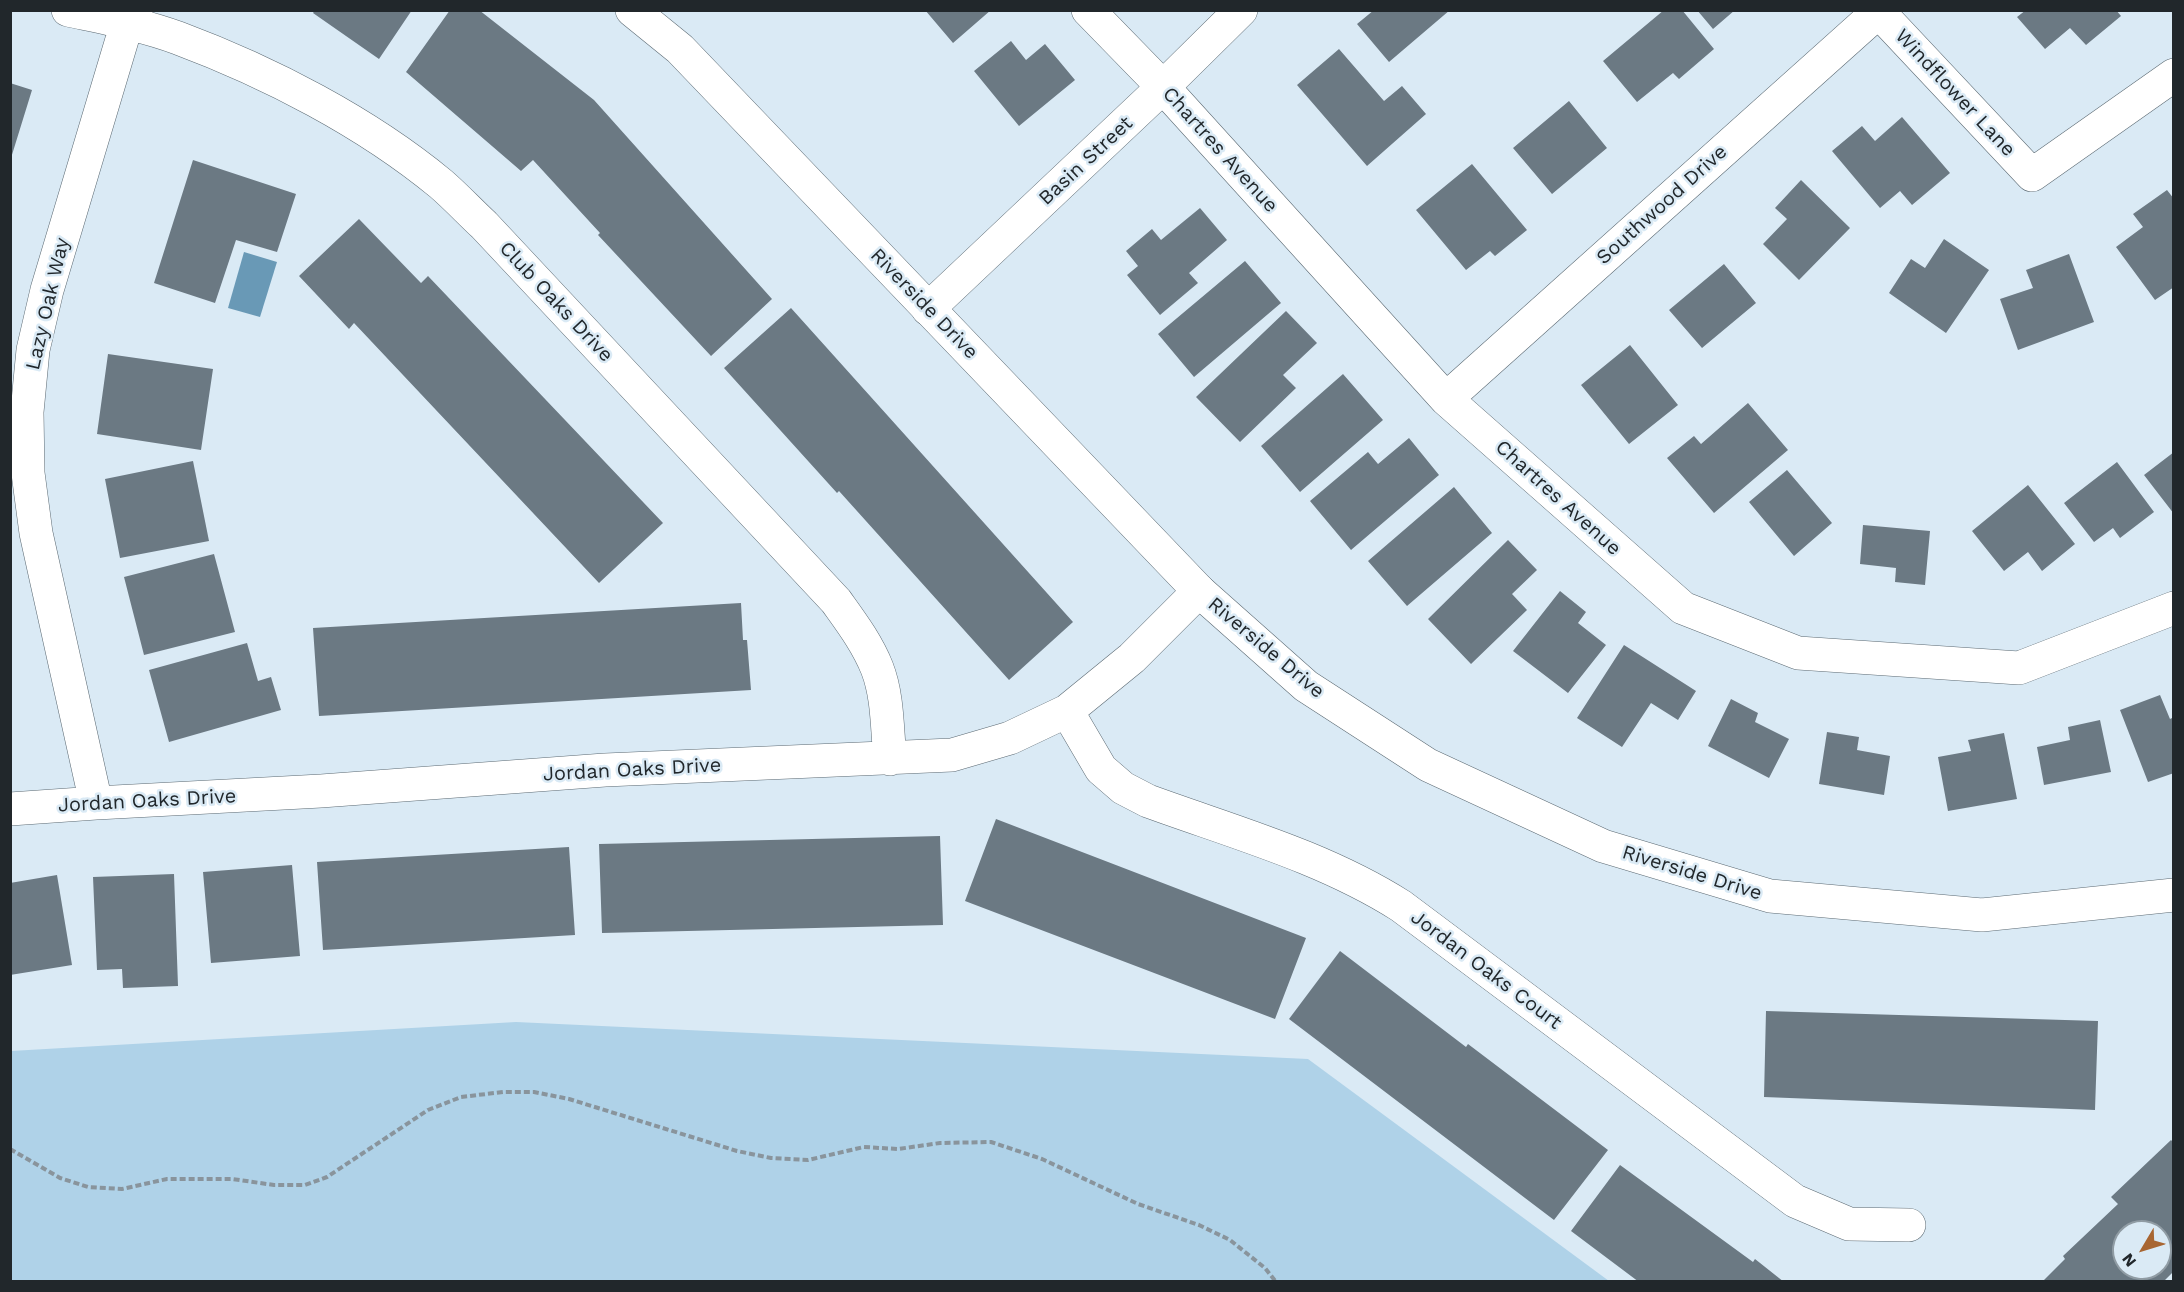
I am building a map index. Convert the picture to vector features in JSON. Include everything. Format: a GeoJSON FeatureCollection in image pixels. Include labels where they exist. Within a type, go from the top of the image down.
{"type":"FeatureCollection","features":[{"type":"Feature","properties":{"kind":"street","name":"Club Oaks Drive"},"geometry":{"type":"LineString","coordinates":[[68,10],[130,15],[264,75],[343,117],[393,149],[441,184],[492,234],[836,601],[860,634],[877,668],[885,704],[890,759]]}},
{"type":"Feature","properties":{"kind":"street","name":"Riverside Drive"},"geometry":{"type":"LineString","coordinates":[[632,10],[680,49],[1198,591],[1306,686],[1428,765],[1604,846],[1770,896],[1982,915],[2174,895]]}},
{"type":"Feature","properties":{"kind":"street","name":"Chartres Avenue"},"geometry":{"type":"LineString","coordinates":[[1088,10],[1163,87],[1446,399],[1683,608],[1798,652],[2019,668],[2174,608]]}},
{"type":"Feature","properties":{"kind":"street","name":"Basin Street"},"geometry":{"type":"LineString","coordinates":[[928,309],[1242,10]]}},
{"type":"Feature","properties":{"kind":"street","name":"Windflower Lane"},"geometry":{"type":"LineString","coordinates":[[1878,11],[2032,175],[2174,75]]}},
{"type":"Feature","properties":{"kind":"street","name":"Southwood Drive"},"geometry":{"type":"LineString","coordinates":[[1446,399],[1878,11]]}},
{"type":"Feature","properties":{"kind":"street","name":"Lazy Oak Way"},"geometry":{"type":"LineString","coordinates":[[96,803],[36,533],[28,472],[27,412],[33,350],[47,290],[130,15]]}},
{"type":"Feature","properties":{"kind":"street","name":"Jordan Oaks Drive"},"geometry":{"type":"LineString","coordinates":[[10,809],[321,791],[605,770],[952,755],[1010,738],[1067,711],[1132,658],[1198,591]]}},
{"type":"Feature","properties":{"kind":"street","name":"Jordan Oaks Court"},"geometry":{"type":"LineString","coordinates":[[1067,711],[1101,769],[1123,788],[1148,801],[1336,870],[1369,886],[1401,906],[1795,1202],[1849,1224],[1909,1225]]}},
{"type":"Feature","properties":{"kind":"path"},"geometry":{"type":"LineString","coordinates":[[10,1149],[60,1178],[88,1187],[122,1189],[167,1179],[232,1179],[274,1185],[305,1185],[327,1177],[428,1110],[460,1097],[503,1092],[534,1092],[569,1099],[737,1151],[771,1158],[808,1160],[864,1147],[898,1149],[940,1143],[991,1142],[1042,1159],[1138,1204],[1220,1234],[1264,1268],[1276,1281]]}},
{"type":"Feature","properties":{"kind":"shaded area"},"geometry":{"type":"Polygon","coordinates":[[[244,252],[277,262],[260,317],[228,308],[244,252]]]}},
{"type":"Feature","properties":{"kind":"shaded area"},"geometry":{"type":"Polygon","coordinates":[[[516,1022],[1308,1059],[1609,1281],[11,1281],[11,1051],[516,1022]]]}},
{"type":"Feature","properties":{"kind":"building"},"geometry":{"type":"Polygon","coordinates":[[[315,10],[412,10],[379,59],[313,13],[315,10]]]}},
{"type":"Feature","properties":{"kind":"building"},"geometry":{"type":"Polygon","coordinates":[[[450,10],[479,10],[594,100],[772,299],[711,356],[598,235],[600,233],[533,160],[521,171],[406,72],[450,10]]]}},
{"type":"Feature","properties":{"kind":"building"},"geometry":{"type":"Polygon","coordinates":[[[925,10],[991,10],[953,43],[925,10]]]}},
{"type":"Feature","properties":{"kind":"building"},"geometry":{"type":"Polygon","coordinates":[[[1374,10],[1450,10],[1389,62],[1357,24],[1374,10]]]}},
{"type":"Feature","properties":{"kind":"building"},"geometry":{"type":"Polygon","coordinates":[[[1664,10],[1682,10],[1714,49],[1679,79],[1673,73],[1637,102],[1603,61],[1664,10]]]}},
{"type":"Feature","properties":{"kind":"building"},"geometry":{"type":"Polygon","coordinates":[[[1697,10],[1735,10],[1713,29],[1697,10]]]}},
{"type":"Feature","properties":{"kind":"building"},"geometry":{"type":"Polygon","coordinates":[[[2026,10],[2116,10],[2121,16],[2086,45],[2070,28],[2045,49],[2017,17],[2026,10]]]}},
{"type":"Feature","properties":{"kind":"building"},"geometry":{"type":"Polygon","coordinates":[[[1011,41],[1026,60],[1045,44],[1075,80],[1019,126],[974,71],[1011,41]]]}},
{"type":"Feature","properties":{"kind":"building"},"geometry":{"type":"Polygon","coordinates":[[[1339,49],[1384,101],[1402,86],[1426,114],[1367,166],[1297,85],[1339,49]]]}},
{"type":"Feature","properties":{"kind":"building"},"geometry":{"type":"Polygon","coordinates":[[[10,83],[32,90],[11,158],[10,158],[10,83]]]}},
{"type":"Feature","properties":{"kind":"building"},"geometry":{"type":"Polygon","coordinates":[[[1569,101],[1607,148],[1552,194],[1513,148],[1569,101]]]}},
{"type":"Feature","properties":{"kind":"building"},"geometry":{"type":"Polygon","coordinates":[[[1902,117],[1950,173],[1912,205],[1900,191],[1880,208],[1832,151],[1862,126],[1875,141],[1902,117]]]}},
{"type":"Feature","properties":{"kind":"building"},"geometry":{"type":"Polygon","coordinates":[[[193,160],[296,194],[277,252],[236,240],[215,303],[154,283],[193,160]]]}},
{"type":"Feature","properties":{"kind":"building"},"geometry":{"type":"Polygon","coordinates":[[[1472,164],[1527,230],[1495,256],[1490,251],[1466,270],[1416,210],[1472,164]]]}},
{"type":"Feature","properties":{"kind":"building"},"geometry":{"type":"Polygon","coordinates":[[[1801,180],[1850,228],[1799,280],[1763,244],[1787,219],[1775,208],[1801,180]]]}},
{"type":"Feature","properties":{"kind":"building"},"geometry":{"type":"Polygon","coordinates":[[[2167,190],[2174,199],[2174,287],[2155,300],[2116,247],[2143,227],[2133,214],[2167,190]]]}},
{"type":"Feature","properties":{"kind":"building"},"geometry":{"type":"Polygon","coordinates":[[[1200,208],[1227,240],[1189,273],[1198,283],[1160,315],[1127,275],[1138,266],[1126,251],[1152,229],[1161,240],[1200,208]]]}},
{"type":"Feature","properties":{"kind":"building"},"geometry":{"type":"Polygon","coordinates":[[[359,219],[421,283],[428,276],[663,523],[599,583],[354,323],[349,329],[299,276],[359,219]]]}},
{"type":"Feature","properties":{"kind":"building"},"geometry":{"type":"Polygon","coordinates":[[[1944,239],[1989,270],[1946,333],[1889,293],[1911,259],[1925,268],[1944,239]]]}},
{"type":"Feature","properties":{"kind":"building"},"geometry":{"type":"Polygon","coordinates":[[[2069,254],[2094,322],[2018,350],[2000,299],[2033,288],[2026,270],[2069,254]]]}},
{"type":"Feature","properties":{"kind":"building"},"geometry":{"type":"Polygon","coordinates":[[[1245,261],[1281,303],[1194,377],[1158,334],[1245,261]]]}},
{"type":"Feature","properties":{"kind":"building"},"geometry":{"type":"Polygon","coordinates":[[[1724,264],[1756,303],[1702,348],[1669,310],[1724,264]]]}},
{"type":"Feature","properties":{"kind":"building"},"geometry":{"type":"Polygon","coordinates":[[[791,308],[1073,622],[1009,680],[839,491],[837,493],[724,368],[791,308]]]}},
{"type":"Feature","properties":{"kind":"building"},"geometry":{"type":"Polygon","coordinates":[[[1286,311],[1317,343],[1283,375],[1296,388],[1240,442],[1196,397],[1286,311]]]}},
{"type":"Feature","properties":{"kind":"building"},"geometry":{"type":"Polygon","coordinates":[[[1630,345],[1678,405],[1629,444],[1581,385],[1630,345]]]}},
{"type":"Feature","properties":{"kind":"building"},"geometry":{"type":"Polygon","coordinates":[[[108,354],[213,369],[201,450],[97,434],[108,354]]]}},
{"type":"Feature","properties":{"kind":"building"},"geometry":{"type":"Polygon","coordinates":[[[1343,374],[1383,420],[1300,492],[1261,446],[1343,374]]]}},
{"type":"Feature","properties":{"kind":"building"},"geometry":{"type":"Polygon","coordinates":[[[1748,403],[1788,450],[1714,513],[1667,458],[1694,436],[1701,444],[1748,403]]]}},
{"type":"Feature","properties":{"kind":"building"},"geometry":{"type":"Polygon","coordinates":[[[1409,438],[1439,475],[1351,550],[1310,501],[1368,452],[1378,464],[1409,438]]]}},
{"type":"Feature","properties":{"kind":"building"},"geometry":{"type":"Polygon","coordinates":[[[2174,452],[2174,514],[2144,475],[2174,452]]]}},
{"type":"Feature","properties":{"kind":"building"},"geometry":{"type":"Polygon","coordinates":[[[193,461],[209,541],[120,558],[105,479],[193,461]]]}},
{"type":"Feature","properties":{"kind":"building"},"geometry":{"type":"Polygon","coordinates":[[[2117,462],[2154,512],[2120,538],[2113,528],[2094,542],[2064,503],[2117,462]]]}},
{"type":"Feature","properties":{"kind":"building"},"geometry":{"type":"Polygon","coordinates":[[[1787,470],[1832,523],[1794,556],[1749,502],[1787,470]]]}},
{"type":"Feature","properties":{"kind":"building"},"geometry":{"type":"Polygon","coordinates":[[[2028,485],[2075,544],[2042,571],[2028,552],[2004,571],[1972,531],[2028,485]]]}},
{"type":"Feature","properties":{"kind":"building"},"geometry":{"type":"Polygon","coordinates":[[[1454,487],[1492,533],[1407,606],[1368,561],[1454,487]]]}},
{"type":"Feature","properties":{"kind":"building"},"geometry":{"type":"Polygon","coordinates":[[[1863,525],[1930,531],[1925,585],[1895,582],[1896,568],[1860,564],[1863,525]]]}},
{"type":"Feature","properties":{"kind":"building"},"geometry":{"type":"Polygon","coordinates":[[[1508,540],[1537,570],[1512,594],[1527,610],[1471,664],[1428,619],[1508,540]]]}},
{"type":"Feature","properties":{"kind":"building"},"geometry":{"type":"Polygon","coordinates":[[[214,554],[235,632],[144,655],[124,577],[214,554]]]}},
{"type":"Feature","properties":{"kind":"building"},"geometry":{"type":"Polygon","coordinates":[[[1560,591],[1586,612],[1578,623],[1606,645],[1568,693],[1513,651],[1560,591]]]}},
{"type":"Feature","properties":{"kind":"building"},"geometry":{"type":"Polygon","coordinates":[[[741,603],[743,640],[747,640],[751,690],[319,716],[313,628],[741,603]]]}},
{"type":"Feature","properties":{"kind":"building"},"geometry":{"type":"Polygon","coordinates":[[[247,643],[258,681],[271,677],[281,710],[169,742],[149,670],[247,643]]]}},
{"type":"Feature","properties":{"kind":"building"},"geometry":{"type":"Polygon","coordinates":[[[1624,645],[1696,691],[1678,720],[1651,703],[1622,747],[1577,718],[1624,645]]]}},
{"type":"Feature","properties":{"kind":"building"},"geometry":{"type":"Polygon","coordinates":[[[2160,695],[2170,719],[2174,717],[2174,773],[2148,782],[2120,710],[2160,695]]]}},
{"type":"Feature","properties":{"kind":"building"},"geometry":{"type":"Polygon","coordinates":[[[1731,699],[1758,713],[1755,722],[1789,739],[1769,778],[1708,746],[1731,699]]]}},
{"type":"Feature","properties":{"kind":"building"},"geometry":{"type":"Polygon","coordinates":[[[2100,720],[2111,772],[2044,785],[2037,747],[2070,740],[2068,727],[2100,720]]]}},
{"type":"Feature","properties":{"kind":"building"},"geometry":{"type":"Polygon","coordinates":[[[1827,732],[1859,737],[1857,750],[1890,756],[1884,795],[1819,784],[1827,732]]]}},
{"type":"Feature","properties":{"kind":"building"},"geometry":{"type":"Polygon","coordinates":[[[2004,733],[2017,799],[1948,811],[1938,757],[1971,751],[1968,740],[2004,733]]]}},
{"type":"Feature","properties":{"kind":"building"},"geometry":{"type":"Polygon","coordinates":[[[996,819],[1306,938],[1275,1019],[965,901],[996,819]]]}},
{"type":"Feature","properties":{"kind":"building"},"geometry":{"type":"Polygon","coordinates":[[[940,836],[943,925],[602,933],[599,844],[940,836]]]}},
{"type":"Feature","properties":{"kind":"building"},"geometry":{"type":"Polygon","coordinates":[[[569,847],[575,935],[323,950],[317,862],[569,847]]]}},
{"type":"Feature","properties":{"kind":"building"},"geometry":{"type":"Polygon","coordinates":[[[292,865],[300,956],[211,963],[203,872],[292,865]]]}},
{"type":"Feature","properties":{"kind":"building"},"geometry":{"type":"Polygon","coordinates":[[[174,874],[178,986],[123,988],[122,969],[97,970],[93,877],[174,874]]]}},
{"type":"Feature","properties":{"kind":"building"},"geometry":{"type":"Polygon","coordinates":[[[57,875],[72,965],[10,975],[10,883],[57,875]]]}},
{"type":"Feature","properties":{"kind":"building"},"geometry":{"type":"Polygon","coordinates":[[[1340,951],[1466,1047],[1468,1044],[1608,1150],[1554,1220],[1289,1019],[1340,951]]]}},
{"type":"Feature","properties":{"kind":"building"},"geometry":{"type":"Polygon","coordinates":[[[1766,1011],[2098,1021],[2095,1110],[1764,1097],[1766,1011]]]}},
{"type":"Feature","properties":{"kind":"building"},"geometry":{"type":"Polygon","coordinates":[[[2171,1140],[2174,1143],[2174,1271],[2172,1273],[2172,1220],[2112,1220],[2112,1280],[2165,1280],[2163,1282],[2042,1282],[2065,1259],[2063,1256],[2118,1204],[2111,1197],[2171,1140]]]}},
{"type":"Feature","properties":{"kind":"building"},"geometry":{"type":"Polygon","coordinates":[[[1620,1165],[1753,1262],[1755,1259],[1784,1282],[1639,1282],[1571,1231],[1620,1165]]]}}]}
